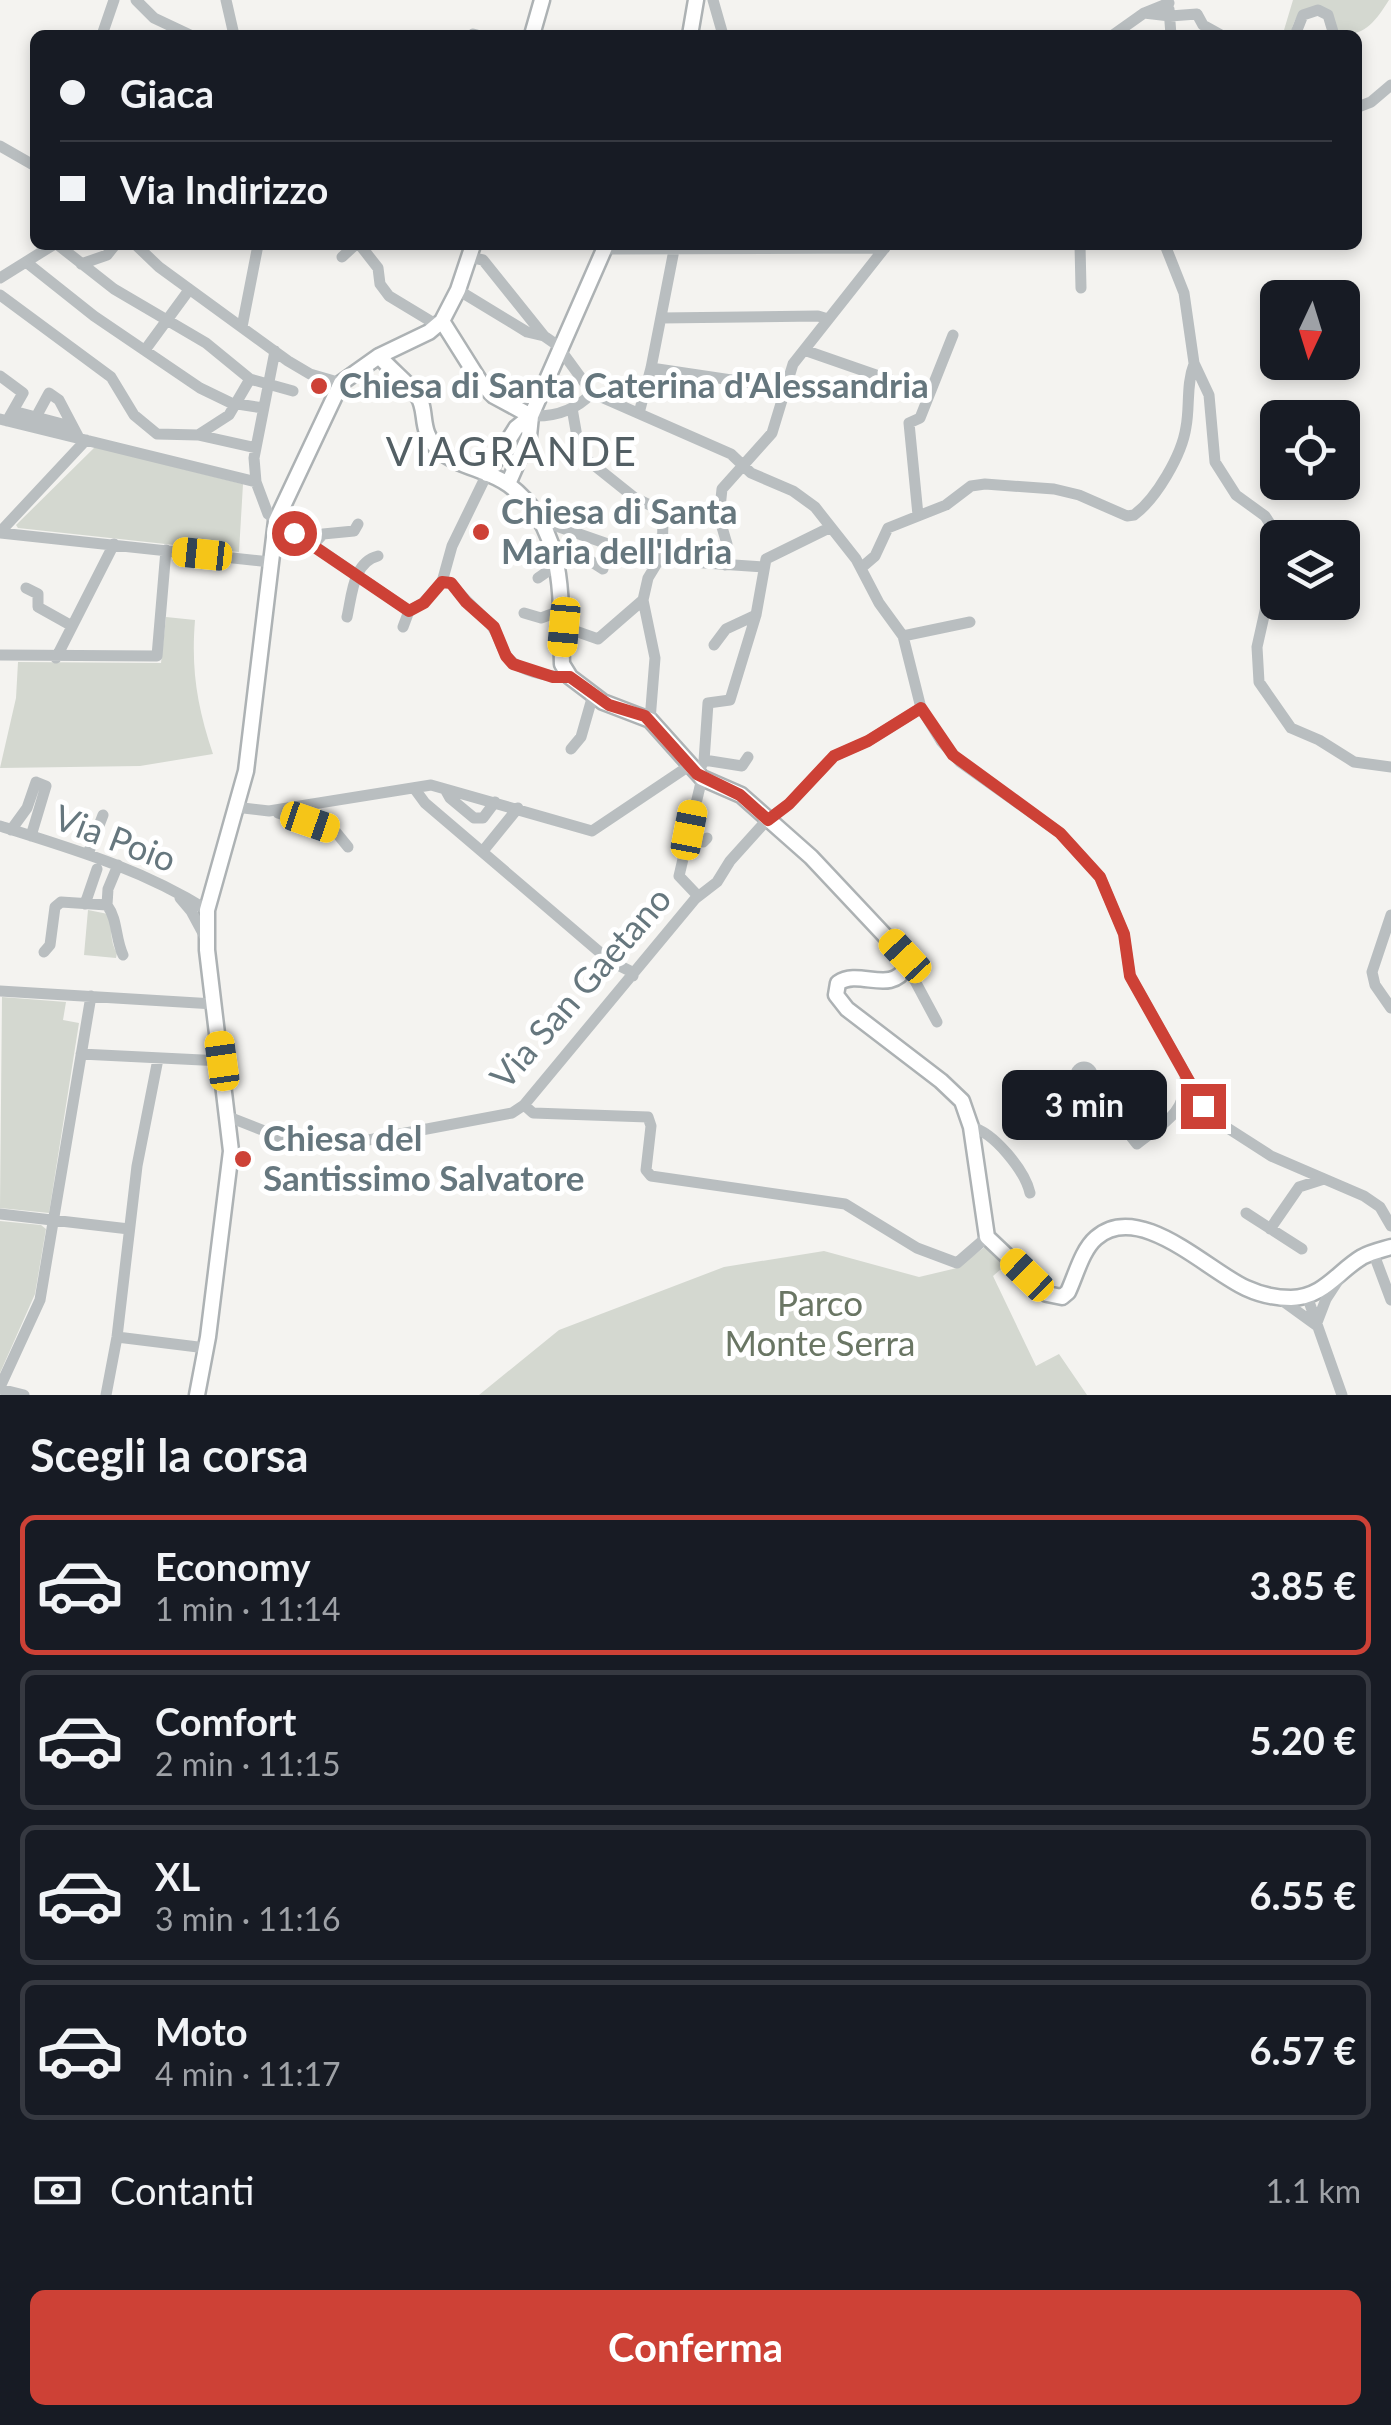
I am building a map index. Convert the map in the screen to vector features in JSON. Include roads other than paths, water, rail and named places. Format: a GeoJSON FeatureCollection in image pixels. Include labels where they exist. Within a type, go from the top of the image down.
{"type":"FeatureCollection","features":[{"type":"Feature","properties":{"kind":"main road"},"geometry":{"type":"LineString","coordinates":[[533,30],[542,0]]}},
{"type":"Feature","properties":{"kind":"main road"},"geometry":{"type":"LineString","coordinates":[[691,30],[696,0]]}},
{"type":"Feature","properties":{"kind":"main road"},"geometry":{"type":"LineString","coordinates":[[508,484],[529,436],[531,416],[604,250]]}},
{"type":"Feature","properties":{"kind":"main road"},"geometry":{"type":"LineString","coordinates":[[197,1395],[230,1172],[229,1117],[206,940],[206,910],[246,771],[276,520],[341,384],[379,356],[440,323],[458,290],[471,251]]}},
{"type":"Feature","properties":{"kind":"main road"},"geometry":{"type":"LineString","coordinates":[[440,323],[481,383],[494,396],[531,416]]}},
{"type":"Feature","properties":{"kind":"main road"},"geometry":{"type":"LineString","coordinates":[[379,356],[418,396],[423,426],[431,442],[442,453],[508,484],[545,525],[556,558],[564,610],[562,664],[570,677],[609,705],[650,720],[698,769],[740,795],[811,857],[905,956],[908,966],[903,974],[887,982],[847,978],[838,983],[836,995],[962,1101],[971,1127],[987,1237],[1053,1298],[1062,1298],[1068,1292],[1090,1244],[1111,1229],[1126,1227],[1156,1234],[1235,1282],[1276,1296],[1307,1296],[1341,1276],[1358,1260],[1384,1249]]}},
{"type":"Feature","properties":{"kind":"main road"},"geometry":{"type":"LineString","coordinates":[[485,473],[516,428],[531,416]]}},
{"type":"Feature","properties":{"kind":"street"},"geometry":{"type":"LineString","coordinates":[[104,30],[114,0]]}},
{"type":"Feature","properties":{"kind":"street"},"geometry":{"type":"LineString","coordinates":[[136,0],[154,18],[179,30]]}},
{"type":"Feature","properties":{"kind":"street"},"geometry":{"type":"LineString","coordinates":[[226,0],[233,30]]}},
{"type":"Feature","properties":{"kind":"street"},"geometry":{"type":"LineString","coordinates":[[713,0],[722,30]]}},
{"type":"Feature","properties":{"kind":"street"},"geometry":{"type":"LineString","coordinates":[[1120,30],[1144,14],[1169,6],[1196,14],[1212,30]]}},
{"type":"Feature","properties":{"kind":"street"},"geometry":{"type":"LineString","coordinates":[[1297,30],[1304,14],[1318,10],[1328,15],[1332,30]]}},
{"type":"Feature","properties":{"kind":"street"},"geometry":{"type":"LineString","coordinates":[[1362,105],[1391,85]]}},
{"type":"Feature","properties":{"kind":"street"},"geometry":{"type":"LineString","coordinates":[[0,146],[30,163]]}},
{"type":"Feature","properties":{"kind":"street"},"geometry":{"type":"LineString","coordinates":[[0,278],[46,250]]}},
{"type":"Feature","properties":{"kind":"street"},"geometry":{"type":"LineString","coordinates":[[62,250],[114,289],[206,343],[250,379],[293,391]]}},
{"type":"Feature","properties":{"kind":"street"},"geometry":{"type":"LineString","coordinates":[[82,264],[111,250]]}},
{"type":"Feature","properties":{"kind":"street"},"geometry":{"type":"LineString","coordinates":[[142,250],[189,290],[276,352],[310,374],[341,384]]}},
{"type":"Feature","properties":{"kind":"street"},"geometry":{"type":"LineString","coordinates":[[242,327],[257,250]]}},
{"type":"Feature","properties":{"kind":"street"},"geometry":{"type":"LineString","coordinates":[[342,257],[351,250]]}},
{"type":"Feature","properties":{"kind":"street"},"geometry":{"type":"LineString","coordinates":[[362,250],[378,268],[384,291],[414,312],[440,323]]}},
{"type":"Feature","properties":{"kind":"street"},"geometry":{"type":"LineString","coordinates":[[639,413],[674,250]]}},
{"type":"Feature","properties":{"kind":"street"},"geometry":{"type":"LineString","coordinates":[[726,565],[726,544],[719,517],[722,489],[772,432],[793,364],[884,250]]}},
{"type":"Feature","properties":{"kind":"street"},"geometry":{"type":"LineString","coordinates":[[1080,250],[1081,288]]}},
{"type":"Feature","properties":{"kind":"street"},"geometry":{"type":"LineString","coordinates":[[861,568],[875,556],[888,528],[946,505],[971,486],[1054,489],[1078,494],[1126,516],[1139,512],[1154,495],[1180,447],[1194,363],[1184,293],[1167,250]]}},
{"type":"Feature","properties":{"kind":"street"},"geometry":{"type":"LineString","coordinates":[[471,251],[483,260],[530,327]]}},
{"type":"Feature","properties":{"kind":"street"},"geometry":{"type":"LineString","coordinates":[[26,262],[200,388],[231,404],[263,408]]}},
{"type":"Feature","properties":{"kind":"street"},"geometry":{"type":"LineString","coordinates":[[145,350],[189,290]]}},
{"type":"Feature","properties":{"kind":"street"},"geometry":{"type":"LineString","coordinates":[[458,290],[544,336],[562,352],[592,392],[804,498],[861,568],[903,636],[921,708],[953,755],[1060,833],[1100,877],[1124,934],[1130,976],[1197,1097],[1214,1117]]}},
{"type":"Feature","properties":{"kind":"street"},"geometry":{"type":"LineString","coordinates":[[0,295],[111,377],[134,415],[157,434],[198,436],[256,448]]}},
{"type":"Feature","properties":{"kind":"street"},"geometry":{"type":"LineString","coordinates":[[661,318],[828,319]]}},
{"type":"Feature","properties":{"kind":"street"},"geometry":{"type":"LineString","coordinates":[[918,515],[909,423],[920,418],[953,335]]}},
{"type":"Feature","properties":{"kind":"street"},"geometry":{"type":"LineString","coordinates":[[804,350],[922,391]]}},
{"type":"Feature","properties":{"kind":"street"},"geometry":{"type":"LineString","coordinates":[[276,352],[256,448],[256,482],[268,514],[409,611]]}},
{"type":"Feature","properties":{"kind":"street"},"geometry":{"type":"LineString","coordinates":[[1194,363],[1209,395],[1218,470],[1236,495],[1265,516],[1274,530],[1274,571],[1257,647],[1259,682],[1290,728],[1319,740],[1354,762],[1391,767]]}},
{"type":"Feature","properties":{"kind":"street"},"geometry":{"type":"LineString","coordinates":[[651,368],[785,388]]}},
{"type":"Feature","properties":{"kind":"street"},"geometry":{"type":"LineString","coordinates":[[0,376],[22,393],[7,417]]}},
{"type":"Feature","properties":{"kind":"street"},"geometry":{"type":"LineString","coordinates":[[198,436],[229,415],[250,379]]}},
{"type":"Feature","properties":{"kind":"street"},"geometry":{"type":"LineString","coordinates":[[531,416],[572,408],[592,392]]}},
{"type":"Feature","properties":{"kind":"street"},"geometry":{"type":"LineString","coordinates":[[36,417],[49,394],[59,400],[70,426],[82,439]]}},
{"type":"Feature","properties":{"kind":"street"},"geometry":{"type":"LineString","coordinates":[[572,408],[580,454],[659,513],[663,528],[657,564],[648,578],[644,600],[655,658],[650,720]]}},
{"type":"Feature","properties":{"kind":"street"},"geometry":{"type":"LineString","coordinates":[[7,417],[36,417],[70,426]]}},
{"type":"Feature","properties":{"kind":"street"},"geometry":{"type":"LineString","coordinates":[[7,417],[256,482]]}},
{"type":"Feature","properties":{"kind":"street"},"geometry":{"type":"LineString","coordinates":[[137,452],[157,434]]}},
{"type":"Feature","properties":{"kind":"street"},"geometry":{"type":"LineString","coordinates":[[0,533],[82,439]]}},
{"type":"Feature","properties":{"kind":"street"},"geometry":{"type":"LineString","coordinates":[[403,627],[409,611],[424,603],[442,582],[452,546],[485,473]]}},
{"type":"Feature","properties":{"kind":"street"},"geometry":{"type":"LineString","coordinates":[[704,515],[719,517]]}},
{"type":"Feature","properties":{"kind":"street"},"geometry":{"type":"LineString","coordinates":[[313,545],[323,534],[354,531],[358,524]]}},
{"type":"Feature","properties":{"kind":"street"},"geometry":{"type":"LineString","coordinates":[[545,525],[657,564],[764,567]]}},
{"type":"Feature","properties":{"kind":"street"},"geometry":{"type":"LineString","coordinates":[[698,896],[679,873],[694,804],[708,703],[730,700],[756,615],[768,556],[830,528]]}},
{"type":"Feature","properties":{"kind":"street"},"geometry":{"type":"LineString","coordinates":[[0,533],[270,562]]}},
{"type":"Feature","properties":{"kind":"street"},"geometry":{"type":"LineString","coordinates":[[56,658],[114,544]]}},
{"type":"Feature","properties":{"kind":"street"},"geometry":{"type":"LineString","coordinates":[[0,655],[156,656],[166,550]]}},
{"type":"Feature","properties":{"kind":"street"},"geometry":{"type":"LineString","coordinates":[[538,578],[556,558],[578,553],[602,569]]}},
{"type":"Feature","properties":{"kind":"street"},"geometry":{"type":"LineString","coordinates":[[347,617],[356,576],[368,560],[378,556]]}},
{"type":"Feature","properties":{"kind":"street"},"geometry":{"type":"LineString","coordinates":[[442,582],[451,583],[494,627],[513,664],[553,677],[570,677]]}},
{"type":"Feature","properties":{"kind":"street"},"geometry":{"type":"LineString","coordinates":[[26,588],[38,594],[38,606],[72,626]]}},
{"type":"Feature","properties":{"kind":"street"},"geometry":{"type":"LineString","coordinates":[[564,627],[602,638],[644,600]]}},
{"type":"Feature","properties":{"kind":"street"},"geometry":{"type":"LineString","coordinates":[[524,613],[540,618],[564,610]]}},
{"type":"Feature","properties":{"kind":"street"},"geometry":{"type":"LineString","coordinates":[[714,645],[726,629],[756,615]]}},
{"type":"Feature","properties":{"kind":"street"},"geometry":{"type":"LineString","coordinates":[[903,636],[970,622]]}},
{"type":"Feature","properties":{"kind":"street"},"geometry":{"type":"LineString","coordinates":[[734,648],[749,638]]}},
{"type":"Feature","properties":{"kind":"street"},"geometry":{"type":"LineString","coordinates":[[571,749],[581,737],[593,696]]}},
{"type":"Feature","properties":{"kind":"street","name":"Via San Gaetano"},"geometry":{"type":"LineString","coordinates":[[229,1117],[290,1141],[347,1144],[512,1113],[524,1105],[698,896],[716,882],[768,820],[789,804],[834,756],[868,741],[921,708]]}},
{"type":"Feature","properties":{"kind":"street"},"geometry":{"type":"LineString","coordinates":[[269,811],[431,785],[592,830],[664,784],[698,769],[742,766],[748,756]]}},
{"type":"Feature","properties":{"kind":"street"},"geometry":{"type":"LineString","coordinates":[[414,788],[425,803],[610,961],[633,976]]}},
{"type":"Feature","properties":{"kind":"street"},"geometry":{"type":"LineString","coordinates":[[446,789],[450,798],[474,818],[483,818],[495,802]]}},
{"type":"Feature","properties":{"kind":"street"},"geometry":{"type":"LineString","coordinates":[[236,807],[269,811],[336,832],[348,847]]}},
{"type":"Feature","properties":{"kind":"street"},"geometry":{"type":"LineString","coordinates":[[483,851],[518,808]]}},
{"type":"Feature","properties":{"kind":"street"},"geometry":{"type":"LineString","coordinates":[[6,828],[33,810],[31,836]]}},
{"type":"Feature","properties":{"kind":"street"},"geometry":{"type":"LineString","coordinates":[[88,854],[103,815]]}},
{"type":"Feature","properties":{"kind":"street","name":"Via Poio"},"geometry":{"type":"LineString","coordinates":[[6,828],[118,865],[166,885],[206,910]]}},
{"type":"Feature","properties":{"kind":"street"},"geometry":{"type":"LineString","coordinates":[[689,830],[702,842],[707,838]]}},
{"type":"Feature","properties":{"kind":"street"},"geometry":{"type":"LineString","coordinates":[[118,865],[108,889],[108,904],[123,955]]}},
{"type":"Feature","properties":{"kind":"street"},"geometry":{"type":"LineString","coordinates":[[85,904],[97,869]]}},
{"type":"Feature","properties":{"kind":"street"},"geometry":{"type":"LineString","coordinates":[[166,885],[201,894],[212,892]]}},
{"type":"Feature","properties":{"kind":"street"},"geometry":{"type":"LineString","coordinates":[[166,885],[192,910],[206,940]]}},
{"type":"Feature","properties":{"kind":"street"},"geometry":{"type":"LineString","coordinates":[[44,952],[50,945],[54,907],[61,902],[108,904]]}},
{"type":"Feature","properties":{"kind":"street"},"geometry":{"type":"LineString","coordinates":[[1391,915],[1372,972],[1375,986],[1391,1008]]}},
{"type":"Feature","properties":{"kind":"street"},"geometry":{"type":"LineString","coordinates":[[908,966],[936,1022]]}},
{"type":"Feature","properties":{"kind":"street"},"geometry":{"type":"LineString","coordinates":[[0,990],[214,1004]]}},
{"type":"Feature","properties":{"kind":"street"},"geometry":{"type":"LineString","coordinates":[[24,1394],[0,1388],[40,1300],[90,996]]}},
{"type":"Feature","properties":{"kind":"street"},"geometry":{"type":"LineString","coordinates":[[81,1054],[222,1061]]}},
{"type":"Feature","properties":{"kind":"street"},"geometry":{"type":"LineString","coordinates":[[106,1395],[117,1337],[136,1166],[158,1059]]}},
{"type":"Feature","properties":{"kind":"street"},"geometry":{"type":"LineString","coordinates":[[1088,1082],[1137,1144],[1176,1112],[1185,1098],[1185,1076]]}},
{"type":"Feature","properties":{"kind":"street"},"geometry":{"type":"LineString","coordinates":[[524,1105],[533,1113],[648,1117],[651,1126],[646,1166],[651,1176],[845,1204],[918,1248],[956,1263],[987,1237]]}},
{"type":"Feature","properties":{"kind":"street"},"geometry":{"type":"LineString","coordinates":[[1176,1112],[1194,1110],[1214,1117],[1283,1162],[1353,1189],[1380,1208],[1390,1222],[1384,1249],[1391,1300]]}},
{"type":"Feature","properties":{"kind":"street"},"geometry":{"type":"LineString","coordinates":[[971,1127],[983,1131],[1016,1164],[1025,1176],[1030,1194]]}},
{"type":"Feature","properties":{"kind":"street"},"geometry":{"type":"LineString","coordinates":[[1283,1162],[1291,1178],[1292,1194]]}},
{"type":"Feature","properties":{"kind":"street"},"geometry":{"type":"LineString","coordinates":[[1270,1228],[1292,1194],[1305,1184],[1328,1179]]}},
{"type":"Feature","properties":{"kind":"street"},"geometry":{"type":"LineString","coordinates":[[1246,1213],[1302,1249]]}},
{"type":"Feature","properties":{"kind":"street"},"geometry":{"type":"LineString","coordinates":[[0,1214],[129,1229]]}},
{"type":"Feature","properties":{"kind":"street"},"geometry":{"type":"LineString","coordinates":[[1316,1326],[1326,1299],[1341,1276]]}},
{"type":"Feature","properties":{"kind":"street"},"geometry":{"type":"LineString","coordinates":[[1276,1296],[1316,1326]]}},
{"type":"Feature","properties":{"kind":"street"},"geometry":{"type":"LineString","coordinates":[[1307,1296],[1342,1395]]}},
{"type":"Feature","properties":{"kind":"street"},"geometry":{"type":"LineString","coordinates":[[117,1337],[206,1348]]}},
{"type":"Feature","properties":{"kind":"place","name":"Chiesa di Santa Caterina d'Alessandria"},"geometry":{"type":"Point","coordinates":[319,386]}},
{"type":"Feature","properties":{"kind":"place","name":"Chiesa di Santa Maria dell'Idria"},"geometry":{"type":"Point","coordinates":[481,532]}},
{"type":"Feature","properties":{"kind":"place","name":"Chiesa del Santissimo Salvatore"},"geometry":{"type":"Point","coordinates":[243,1159]}},
{"type":"Feature","properties":{"kind":"district","name":"VIAGRANDE"},"geometry":{"type":"Point","coordinates":[512,452]}},
{"type":"Feature","properties":{"kind":"park label","name":"Parco Monte Serra"},"geometry":{"type":"Point","coordinates":[820,1324]}}]}
